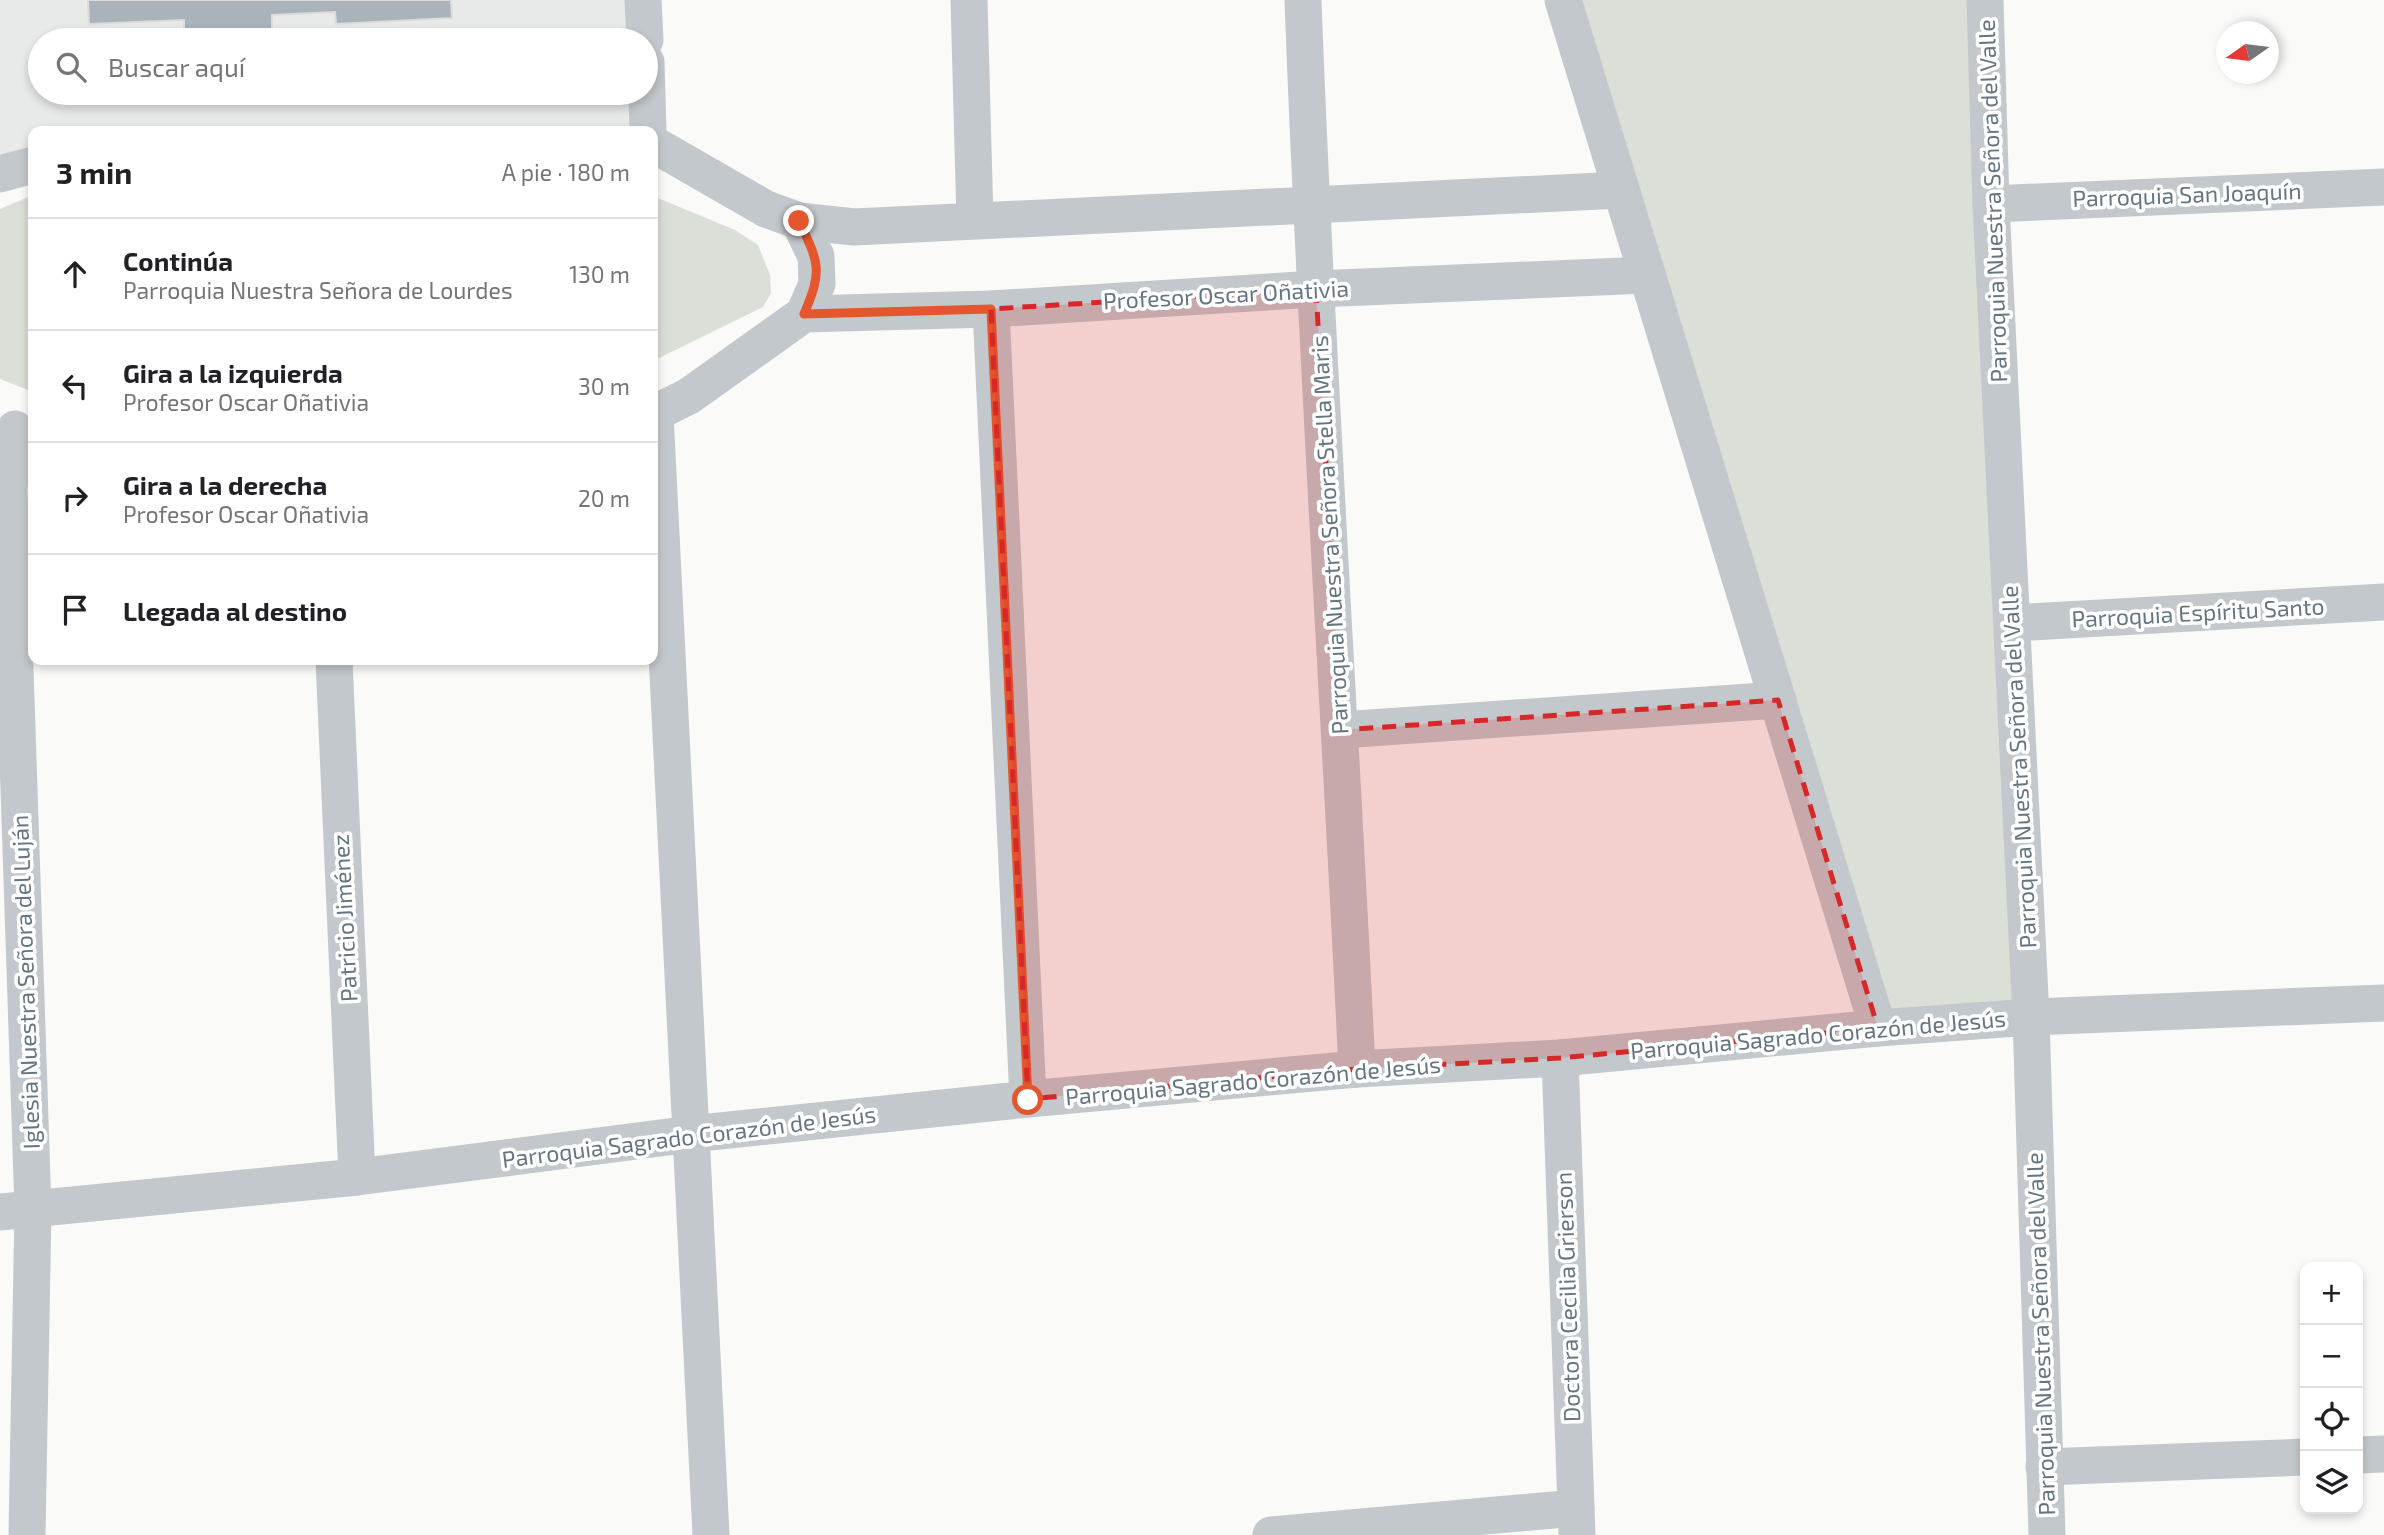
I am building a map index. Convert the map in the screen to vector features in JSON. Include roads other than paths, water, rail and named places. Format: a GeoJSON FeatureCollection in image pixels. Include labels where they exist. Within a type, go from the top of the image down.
{"type":"FeatureCollection","features":[{"type":"Feature","properties":{"kind":"street"},"geometry":{"type":"LineString","coordinates":[[643,0],[644,28]]}},
{"type":"Feature","properties":{"kind":"street"},"geometry":{"type":"LineString","coordinates":[[969,0],[975,220]]}},
{"type":"Feature","properties":{"kind":"street","name":"Parroquia Nuestra Señora Stella Maris"},"geometry":{"type":"LineString","coordinates":[[1303,0],[1311,204],[1357,1069]]}},
{"type":"Feature","properties":{"kind":"street"},"geometry":{"type":"LineString","coordinates":[[1563,0],[1878,1028]]}},
{"type":"Feature","properties":{"kind":"street","name":"Parroquia Nuestra Señora del Valle"},"geometry":{"type":"LineString","coordinates":[[1985,0],[1991,204],[2031,1017],[2047,1535]]}},
{"type":"Feature","properties":{"kind":"street"},"geometry":{"type":"LineString","coordinates":[[647,105],[648,126]]}},
{"type":"Feature","properties":{"kind":"street"},"geometry":{"type":"LineString","coordinates":[[658,147],[766,209],[799,221],[854,227],[1621,190]]}},
{"type":"Feature","properties":{"kind":"street","name":"Parroquia San Joaquín"},"geometry":{"type":"LineString","coordinates":[[1991,204],[2384,187]]}},
{"type":"Feature","properties":{"kind":"street"},"geometry":{"type":"LineString","coordinates":[[658,412],[689,396],[804,314],[817,284],[816,256],[799,221]]}},
{"type":"Feature","properties":{"kind":"street","name":"Profesor Oscar Oñativia"},"geometry":{"type":"LineString","coordinates":[[804,314],[991,309],[1316,289],[1647,275]]}},
{"type":"Feature","properties":{"kind":"street"},"geometry":{"type":"LineString","coordinates":[[991,309],[1028,1100]]}},
{"type":"Feature","properties":{"kind":"street","name":"Iglesia Nuestra Señora del Luján"},"geometry":{"type":"LineString","coordinates":[[16,429],[9,489],[17,1210],[27,1535]]}},
{"type":"Feature","properties":{"kind":"street"},"geometry":{"type":"LineString","coordinates":[[658,492],[710,1535]]}},
{"type":"Feature","properties":{"kind":"street","name":"Parroquia Espíritu Santo"},"geometry":{"type":"LineString","coordinates":[[2012,623],[2384,602]]}},
{"type":"Feature","properties":{"kind":"street","name":"Patricio Jiménez"},"geometry":{"type":"LineString","coordinates":[[334,665],[357,1177]]}},
{"type":"Feature","properties":{"kind":"street"},"geometry":{"type":"LineString","coordinates":[[1341,730],[1778,700]]}},
{"type":"Feature","properties":{"kind":"street","name":"Parroquia Sagrado Corazón de Jesús"},"geometry":{"type":"LineString","coordinates":[[17,1210],[357,1177],[691,1134],[1357,1069],[1560,1058],[1878,1028],[2031,1017],[2384,1003]]}},
{"type":"Feature","properties":{"kind":"street","name":"Doctora Cecilia Grierson"},"geometry":{"type":"LineString","coordinates":[[1560,1058],[1576,1521]]}},
{"type":"Feature","properties":{"kind":"street"},"geometry":{"type":"LineString","coordinates":[[2363,1455],[2384,1454]]}},
{"type":"Feature","properties":{"kind":"street"},"geometry":{"type":"LineString","coordinates":[[2044,1467],[2300,1457]]}},
{"type":"Feature","properties":{"kind":"street"},"geometry":{"type":"LineString","coordinates":[[1271,1535],[1576,1521]]}}]}
